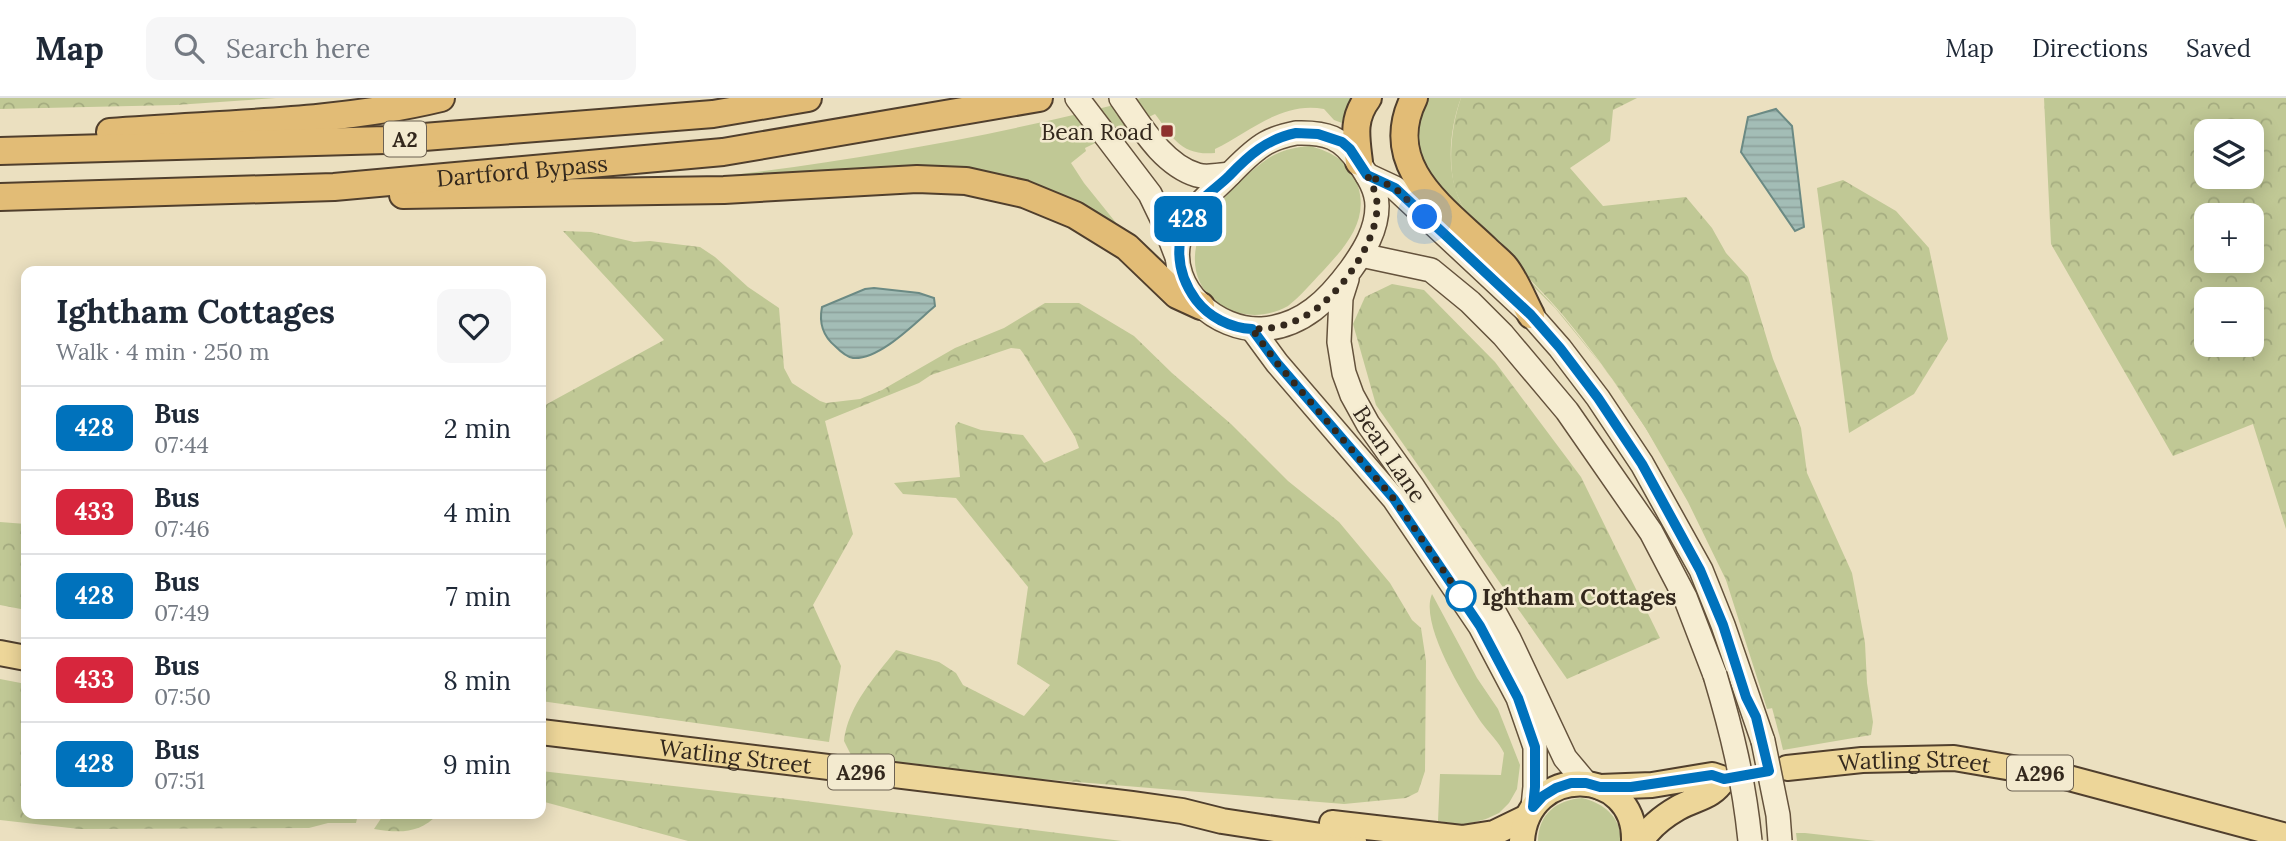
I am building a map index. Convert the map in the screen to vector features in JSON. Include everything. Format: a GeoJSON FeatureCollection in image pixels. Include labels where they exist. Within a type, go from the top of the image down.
{"type":"FeatureCollection","features":[{"type":"Feature","properties":{"kind":"highway"},"geometry":{"type":"LineString","coordinates":[[0,140],[291,120],[378,110],[441,98]]}},
{"type":"Feature","properties":{"kind":"highway","name":"Dartford Bypass"},"geometry":{"type":"LineString","coordinates":[[0,151],[386,140],[713,114],[808,98]]}},
{"type":"Feature","properties":{"kind":"highway","name":"Dartford Bypass"},"geometry":{"type":"LineString","coordinates":[[0,197],[334,187],[723,152],[1039,98]]}},
{"type":"Feature","properties":{"kind":"highway"},"geometry":{"type":"LineString","coordinates":[[1363,168],[1355,123],[1367,98]]}},
{"type":"Feature","properties":{"kind":"highway"},"geometry":{"type":"LineString","coordinates":[[1414,98],[1407,115],[1404,135],[1411,169],[1434,200],[1506,268],[1531,315]]}},
{"type":"Feature","properties":{"kind":"highway"},"geometry":{"type":"LineString","coordinates":[[334,187],[411,196],[450,196],[724,190],[917,179],[966,181],[1024,194],[1075,215],[1115,238],[1177,295],[1201,306]]}},
{"type":"Feature","properties":{"kind":"main road"},"geometry":{"type":"LineString","coordinates":[[1077,98],[1155,203],[1188,287],[1201,306],[1220,320],[1252,329],[1280,326],[1306,316],[1334,292],[1361,256],[1371,236],[1377,210],[1376,194],[1363,168],[1347,146],[1336,139],[1318,134],[1296,133],[1265,144],[1248,156],[1202,200],[1191,214],[1179,240],[1179,263]]}},
{"type":"Feature","properties":{"kind":"main road"},"geometry":{"type":"LineString","coordinates":[[1127,106],[1165,155],[1177,165],[1201,176],[1230,174]]}},
{"type":"Feature","properties":{"kind":"main road"},"geometry":{"type":"LineString","coordinates":[[1363,168],[1395,188],[1531,315],[1598,398],[1642,464],[1700,570],[1736,663],[1763,741],[1778,815],[1780,841]]}},
{"type":"Feature","properties":{"kind":"main road"},"geometry":{"type":"LineString","coordinates":[[1361,256],[1432,270],[1471,302],[1503,335],[1567,411],[1651,532],[1685,597],[1715,675],[1735,744],[1746,800],[1750,841]]}},
{"type":"Feature","properties":{"kind":"main road","name":"Bean Lane"},"geometry":{"type":"LineString","coordinates":[[1361,256],[1343,289],[1340,318],[1342,363],[1352,395],[1368,424],[1413,487],[1492,608],[1565,758],[1593,785]]}},
{"type":"Feature","properties":{"kind":"main road","name":"Bean Lane"},"geometry":{"type":"LineString","coordinates":[[1252,329],[1277,363],[1394,499],[1480,626],[1518,698],[1535,747],[1535,787],[1530,812]]}},
{"type":"Feature","properties":{"kind":"main road"},"geometry":{"type":"LineString","coordinates":[[0,653],[21,657]]}},
{"type":"Feature","properties":{"kind":"main road","name":"Watling Street"},"geometry":{"type":"LineString","coordinates":[[546,733],[1182,811],[1222,821],[1354,841]]}},
{"type":"Feature","properties":{"kind":"main road","name":"Watling Street"},"geometry":{"type":"LineString","coordinates":[[1787,768],[1862,760],[1954,758],[2065,777],[2286,836]]}},
{"type":"Feature","properties":{"kind":"main road"},"geometry":{"type":"LineString","coordinates":[[1593,785],[1652,785],[1712,775],[1724,779],[1716,791],[1668,815],[1647,832],[1641,841]]}},
{"type":"Feature","properties":{"kind":"main road","name":"Watling Street"},"geometry":{"type":"LineString","coordinates":[[1182,811],[1205,810],[1462,838],[1494,833],[1530,812],[1543,796],[1556,788],[1571,783],[1593,785]]}},
{"type":"Feature","properties":{"kind":"main road"},"geometry":{"type":"LineString","coordinates":[[1593,785],[1616,797],[1628,812],[1634,841]]}},
{"type":"Feature","properties":{"kind":"main road"},"geometry":{"type":"LineString","coordinates":[[1182,811],[1214,827],[1305,841]]}},
{"type":"Feature","properties":{"kind":"main road"},"geometry":{"type":"LineString","coordinates":[[1522,841],[1530,812]]}},
{"type":"Feature","properties":{"kind":"green space"},"geometry":{"type":"Polygon","coordinates":[[[0,98],[276,98],[176,105],[0,109],[0,98]]]}},
{"type":"Feature","properties":{"kind":"green space"},"geometry":{"type":"Polygon","coordinates":[[[1141,98],[1355,98],[1342,123],[1334,120],[1324,109],[1294,109],[1254,127],[1215,149],[1215,153],[1194,152],[1179,144],[1155,114],[1085,148],[1086,151],[1071,163],[1117,224],[1070,198],[1024,182],[976,173],[922,169],[921,165],[816,176],[694,180],[919,147],[1030,125],[1141,98]]]}},
{"type":"Feature","properties":{"kind":"green space"},"geometry":{"type":"Polygon","coordinates":[[[1427,98],[1461,98],[1454,124],[1451,167],[1457,194],[1465,211],[1552,304],[1604,368],[1555,308],[1465,219],[1423,165],[1415,132],[1427,98]]]}},
{"type":"Feature","properties":{"kind":"green space"},"geometry":{"type":"Polygon","coordinates":[[[1461,98],[1637,98],[1613,110],[1610,141],[1570,168],[1603,206],[1686,197],[1712,228],[1726,253],[1748,277],[1773,359],[1801,428],[1807,473],[1852,573],[1865,643],[1873,722],[1871,735],[1783,750],[1767,690],[1724,575],[1698,519],[1668,465],[1636,413],[1562,314],[1470,220],[1461,203],[1452,175],[1451,152],[1455,118],[1461,98]]]}},
{"type":"Feature","properties":{"kind":"green space"},"geometry":{"type":"Polygon","coordinates":[[[2044,98],[2286,98],[2286,529],[2253,424],[2173,456],[2051,244],[2044,98]]]}},
{"type":"Feature","properties":{"kind":"green space"},"geometry":{"type":"Polygon","coordinates":[[[1310,146],[1340,159],[1355,178],[1361,199],[1358,222],[1353,233],[1331,262],[1288,306],[1271,313],[1254,315],[1237,313],[1222,306],[1209,296],[1200,283],[1195,266],[1196,247],[1207,222],[1227,195],[1263,162],[1283,151],[1310,146]]]}},
{"type":"Feature","properties":{"kind":"green space"},"geometry":{"type":"Polygon","coordinates":[[[1843,180],[1896,211],[1929,248],[1948,339],[1914,394],[1849,433],[1817,188],[1843,180]]]}},
{"type":"Feature","properties":{"kind":"green space"},"geometry":{"type":"Polygon","coordinates":[[[563,231],[591,232],[634,242],[650,241],[700,247],[748,287],[779,308],[784,368],[792,383],[826,403],[860,399],[882,390],[955,348],[1004,328],[1045,303],[1079,303],[1134,336],[1231,424],[1288,481],[1339,522],[1390,583],[1412,620],[1421,628],[1426,661],[1425,771],[1418,792],[1406,798],[1344,804],[957,772],[852,757],[844,741],[851,715],[871,681],[896,650],[939,662],[956,673],[963,685],[1024,716],[1050,685],[1017,664],[1028,587],[956,498],[903,494],[894,483],[960,477],[955,426],[958,422],[981,430],[1023,435],[1044,463],[1079,448],[1075,437],[1023,353],[1020,349],[1011,348],[931,375],[919,383],[825,421],[853,534],[813,605],[841,666],[829,742],[546,702],[546,405],[664,340],[563,231]]]}},
{"type":"Feature","properties":{"kind":"green space"},"geometry":{"type":"Polygon","coordinates":[[[1392,284],[1424,290],[1495,362],[1581,477],[1660,638],[1567,679],[1376,405],[1353,324],[1365,297],[1392,284]]]}},
{"type":"Feature","properties":{"kind":"green space"},"geometry":{"type":"Polygon","coordinates":[[[1645,427],[1680,483],[1717,555],[1748,631],[1773,708],[1767,709],[1726,580],[1688,502],[1645,427]]]}},
{"type":"Feature","properties":{"kind":"green space"},"geometry":{"type":"Polygon","coordinates":[[[0,522],[21,524],[21,609],[0,605],[0,522]]]}},
{"type":"Feature","properties":{"kind":"green space"},"geometry":{"type":"Polygon","coordinates":[[[1432,594],[1477,678],[1498,709],[1520,765],[1517,789],[1509,803],[1499,813],[1464,825],[1438,821],[1440,774],[1501,775],[1504,753],[1473,710],[1445,660],[1432,623],[1432,594]]]}},
{"type":"Feature","properties":{"kind":"green space"},"geometry":{"type":"Polygon","coordinates":[[[0,679],[21,683],[21,819],[357,819],[356,823],[328,823],[309,828],[79,829],[0,820],[0,679]]]}},
{"type":"Feature","properties":{"kind":"green space"},"geometry":{"type":"Polygon","coordinates":[[[546,772],[1122,841],[688,841],[546,802],[546,772]]]}},
{"type":"Feature","properties":{"kind":"green space"},"geometry":{"type":"Polygon","coordinates":[[[1582,798],[1597,803],[1610,812],[1618,825],[1620,841],[1538,841],[1541,823],[1551,810],[1557,805],[1582,798]]]}},
{"type":"Feature","properties":{"kind":"green space"},"geometry":{"type":"Polygon","coordinates":[[[381,819],[433,819],[409,831],[374,829],[381,819]]]}},
{"type":"Feature","properties":{"kind":"green space"},"geometry":{"type":"Polygon","coordinates":[[[1796,833],[1805,833],[1876,841],[1797,841],[1796,833]]]}},
{"type":"Feature","properties":{"kind":"water"},"geometry":{"type":"Polygon","coordinates":[[[1776,109],[1792,126],[1804,227],[1795,231],[1741,152],[1748,117],[1776,109]]]}},
{"type":"Feature","properties":{"kind":"water"},"geometry":{"type":"Polygon","coordinates":[[[865,289],[919,293],[934,298],[935,306],[886,347],[863,357],[853,358],[839,350],[825,333],[821,318],[822,307],[865,289]]]}},
{"type":"Feature","properties":{"kind":"bus line","name":"428"},"geometry":{"type":"LineString","coordinates":[[1296,133],[1330,136],[1342,142],[1350,149],[1367,175],[1395,188],[1531,315],[1560,348],[1598,398],[1642,464],[1700,570],[1723,625],[1746,697],[1756,717],[1769,771],[1724,779],[1712,775],[1631,787],[1571,783],[1543,796],[1533,807],[1535,747],[1518,698],[1480,626],[1394,499],[1277,363],[1252,329],[1220,320],[1206,312],[1185,281],[1178,250],[1187,221],[1194,208],[1248,156],[1272,140],[1296,133]]}},
{"type":"Feature","properties":{"kind":"place","name":"Bean Road"},"geometry":{"type":"Point","coordinates":[1167,131]}},
{"type":"Feature","properties":{"kind":"place","name":"Ightham Cottages"},"geometry":{"type":"Point","coordinates":[1461,596]}},
{"type":"Feature","properties":{"kind":"route"},"geometry":{"type":"LineString","coordinates":[[1425,217],[1395,188],[1367,175],[1376,194],[1377,205],[1372,231],[1361,256],[1334,292],[1317,309],[1280,326],[1252,329],[1277,363],[1394,499],[1461,596]]}}]}
